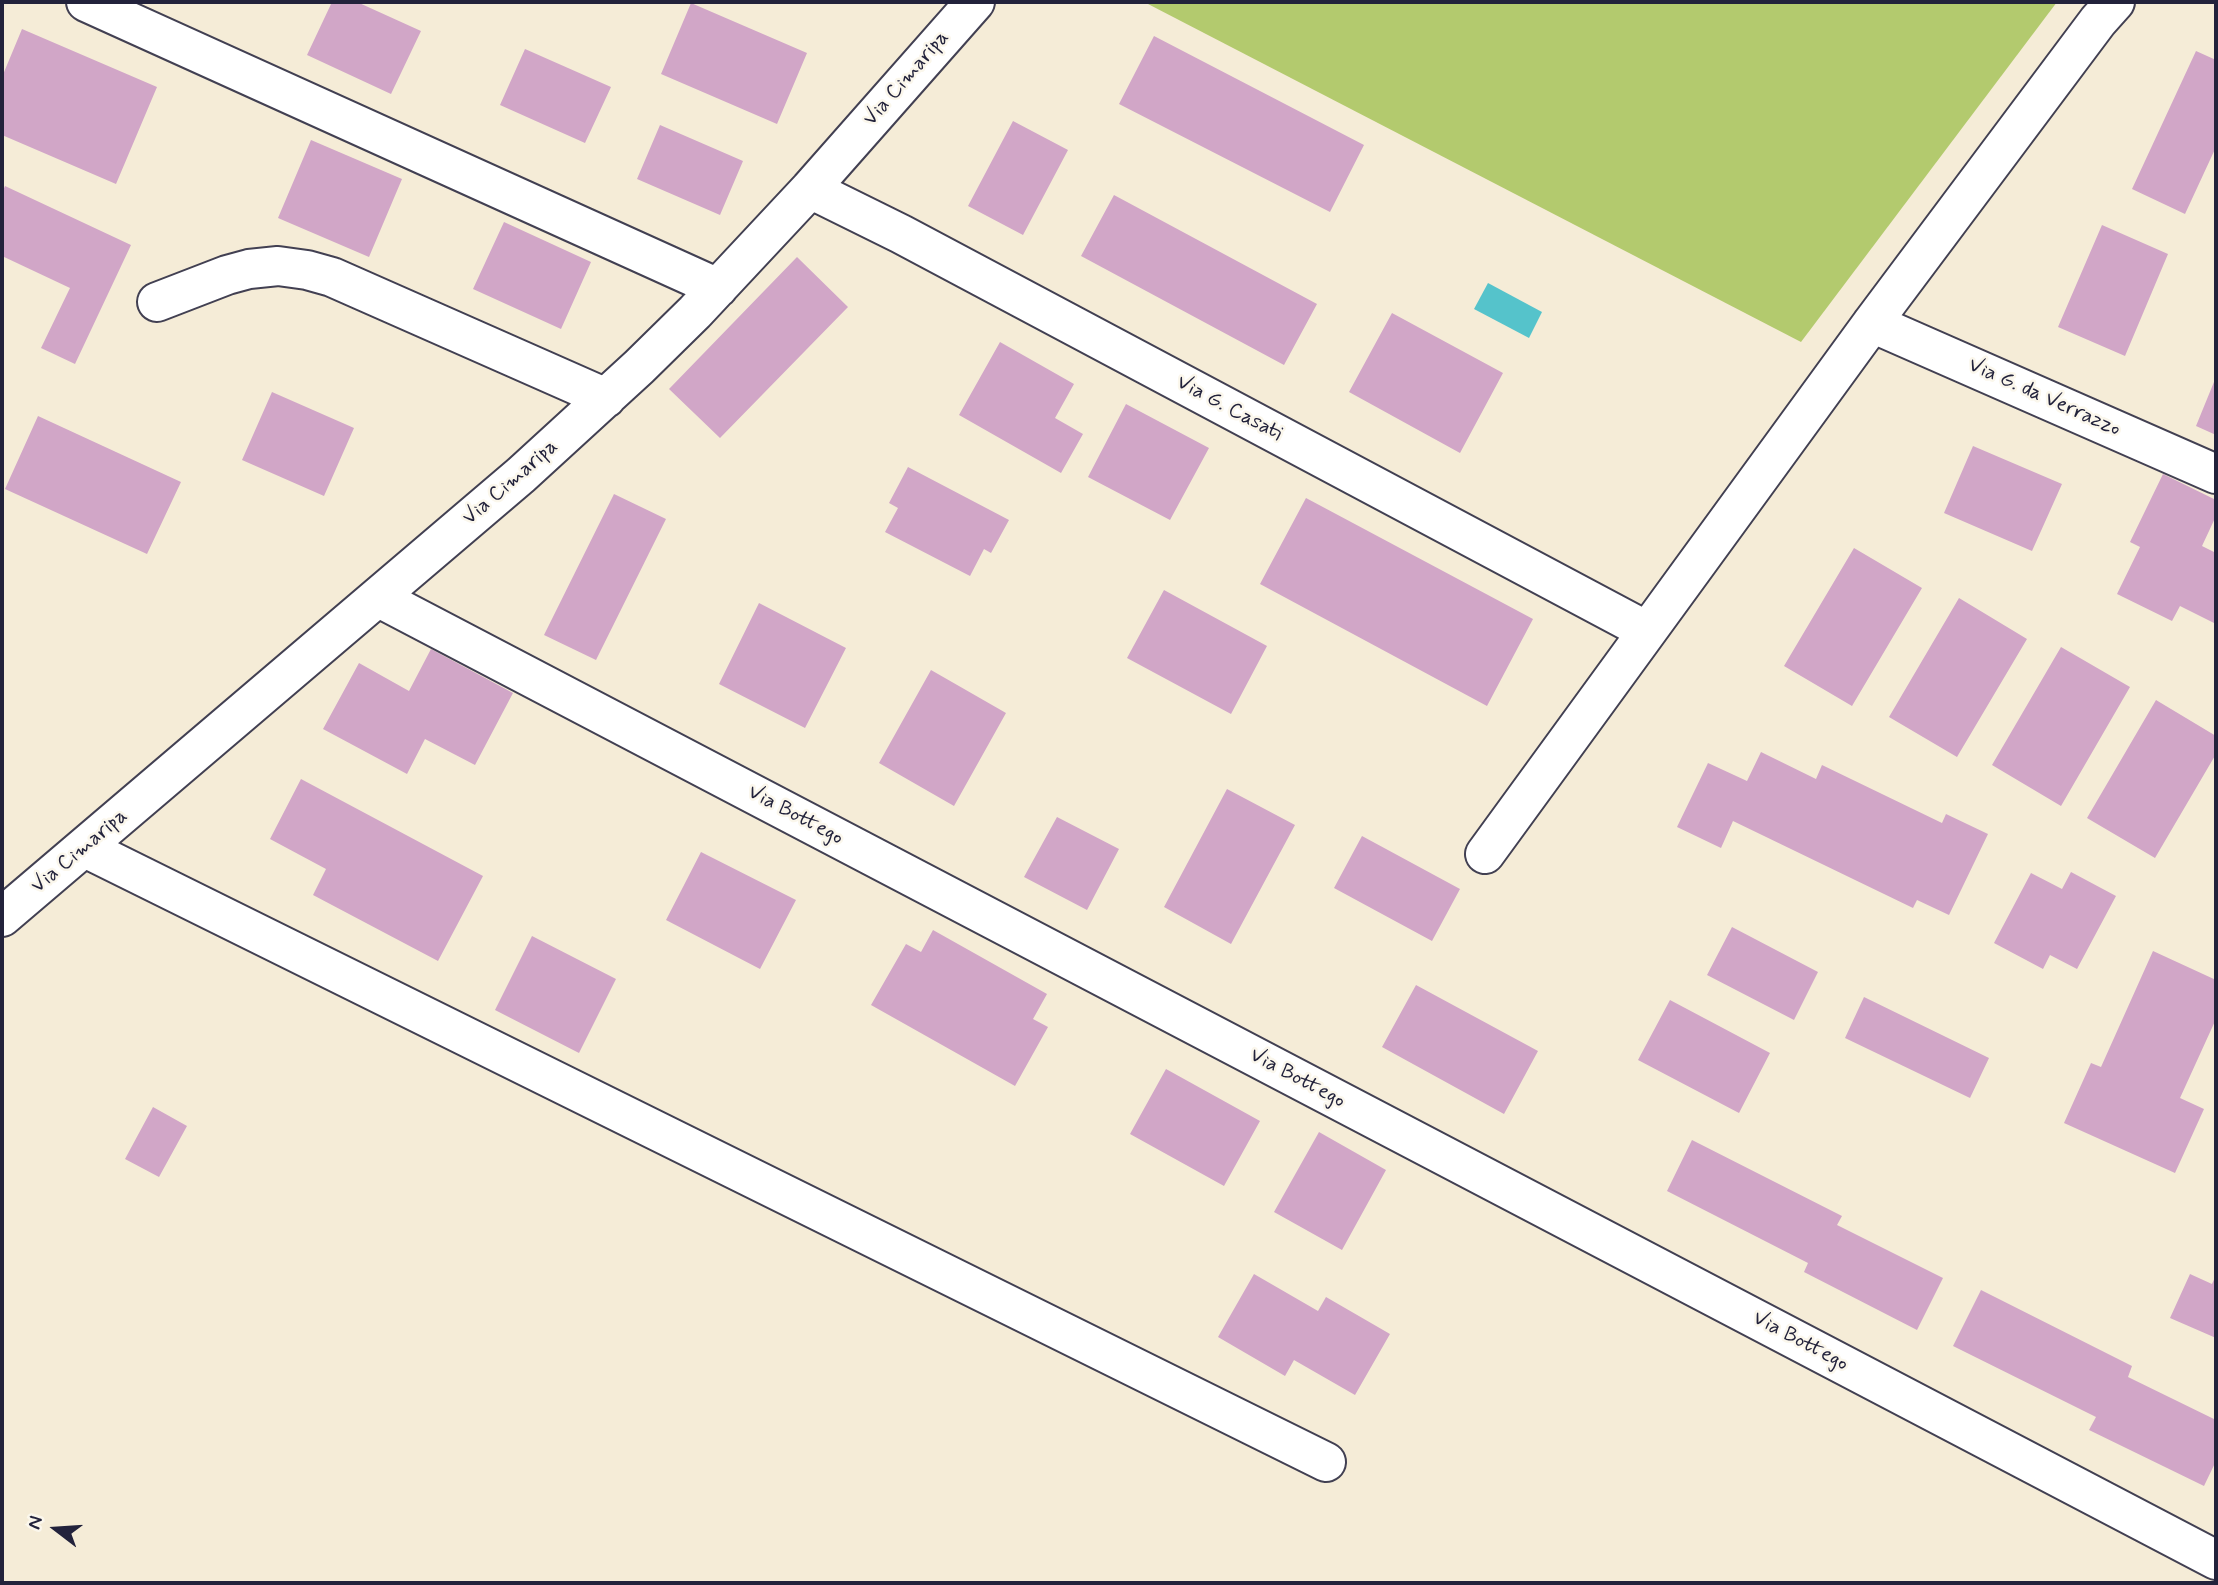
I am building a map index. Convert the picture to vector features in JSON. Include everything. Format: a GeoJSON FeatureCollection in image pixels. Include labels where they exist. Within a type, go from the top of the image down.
{"type":"FeatureCollection","features":[{"type":"Feature","properties":{"kind":"street"},"geometry":{"type":"LineString","coordinates":[[86,2],[718,288]]}},
{"type":"Feature","properties":{"kind":"street","name":"Via Cimaripa"},"geometry":{"type":"LineString","coordinates":[[2,917],[379,598],[606,398],[718,288],[810,189],[975,2]]}},
{"type":"Feature","properties":{"kind":"street"},"geometry":{"type":"LineString","coordinates":[[1485,854],[1872,323],[2098,21],[2116,2]]}},
{"type":"Feature","properties":{"kind":"street","name":"Via G. Casati"},"geometry":{"type":"LineString","coordinates":[[810,189],[913,241],[1647,631]]}},
{"type":"Feature","properties":{"kind":"street"},"geometry":{"type":"LineString","coordinates":[[157,302],[249,269],[278,266],[307,270],[332,277],[606,398]]}},
{"type":"Feature","properties":{"kind":"street","name":"Via G. da Verrazzo"},"geometry":{"type":"LineString","coordinates":[[1872,323],[2216,474]]}},
{"type":"Feature","properties":{"kind":"street","name":"Via Bottego"},"geometry":{"type":"LineString","coordinates":[[379,598],[2216,1560]]}},
{"type":"Feature","properties":{"kind":"street"},"geometry":{"type":"LineString","coordinates":[[85,848],[1326,1462]]}},
{"type":"Feature","properties":{"kind":"green space"},"geometry":{"type":"Polygon","coordinates":[[[2057,2],[1801,342],[1148,4],[2057,2]]]}},
{"type":"Feature","properties":{"kind":"water"},"geometry":{"type":"Polygon","coordinates":[[[1488,283],[1542,312],[1529,338],[1474,309],[1488,283]]]}},
{"type":"Feature","properties":{"kind":"building"},"geometry":{"type":"Polygon","coordinates":[[[332,2],[357,2],[421,31],[391,94],[307,55],[332,2]]]}},
{"type":"Feature","properties":{"kind":"building"},"geometry":{"type":"Polygon","coordinates":[[[691,3],[807,53],[777,124],[661,74],[691,3]]]}},
{"type":"Feature","properties":{"kind":"building"},"geometry":{"type":"Polygon","coordinates":[[[22,29],[157,87],[116,184],[2,135],[2,77],[22,29]]]}},
{"type":"Feature","properties":{"kind":"building"},"geometry":{"type":"Polygon","coordinates":[[[1154,36],[1364,145],[1330,212],[1119,104],[1154,36]]]}},
{"type":"Feature","properties":{"kind":"building"},"geometry":{"type":"Polygon","coordinates":[[[525,49],[611,87],[585,143],[500,105],[525,49]]]}},
{"type":"Feature","properties":{"kind":"building"},"geometry":{"type":"Polygon","coordinates":[[[2196,51],[2216,60],[2216,147],[2185,214],[2132,189],[2196,51]]]}},
{"type":"Feature","properties":{"kind":"building"},"geometry":{"type":"Polygon","coordinates":[[[1013,121],[1068,150],[1023,235],[968,206],[1013,121]]]}},
{"type":"Feature","properties":{"kind":"building"},"geometry":{"type":"Polygon","coordinates":[[[660,125],[743,161],[720,215],[637,179],[660,125]]]}},
{"type":"Feature","properties":{"kind":"building"},"geometry":{"type":"Polygon","coordinates":[[[311,140],[402,179],[369,257],[278,218],[311,140]]]}},
{"type":"Feature","properties":{"kind":"building"},"geometry":{"type":"Polygon","coordinates":[[[5,186],[131,245],[75,364],[41,348],[70,288],[2,256],[2,193],[5,186]]]}},
{"type":"Feature","properties":{"kind":"building"},"geometry":{"type":"Polygon","coordinates":[[[1114,195],[1317,304],[1284,365],[1081,256],[1114,195]]]}},
{"type":"Feature","properties":{"kind":"building"},"geometry":{"type":"Polygon","coordinates":[[[504,222],[591,262],[561,329],[473,289],[504,222]]]}},
{"type":"Feature","properties":{"kind":"building"},"geometry":{"type":"Polygon","coordinates":[[[2102,225],[2168,254],[2125,356],[2058,327],[2102,225]]]}},
{"type":"Feature","properties":{"kind":"building"},"geometry":{"type":"Polygon","coordinates":[[[797,257],[848,307],[720,438],[669,389],[797,257]]]}},
{"type":"Feature","properties":{"kind":"building"},"geometry":{"type":"Polygon","coordinates":[[[1392,313],[1503,373],[1460,453],[1349,392],[1392,313]]]}},
{"type":"Feature","properties":{"kind":"building"},"geometry":{"type":"Polygon","coordinates":[[[1000,342],[1074,384],[1055,418],[1083,434],[1061,473],[959,415],[1000,342]]]}},
{"type":"Feature","properties":{"kind":"building"},"geometry":{"type":"Polygon","coordinates":[[[2216,377],[2216,435],[2196,426],[2216,377]]]}},
{"type":"Feature","properties":{"kind":"building"},"geometry":{"type":"Polygon","coordinates":[[[272,392],[354,428],[324,496],[242,460],[272,392]]]}},
{"type":"Feature","properties":{"kind":"building"},"geometry":{"type":"Polygon","coordinates":[[[1126,404],[1209,448],[1170,520],[1088,477],[1126,404]]]}},
{"type":"Feature","properties":{"kind":"building"},"geometry":{"type":"Polygon","coordinates":[[[38,416],[181,482],[147,554],[5,489],[38,416]]]}},
{"type":"Feature","properties":{"kind":"building"},"geometry":{"type":"Polygon","coordinates":[[[1973,446],[2062,484],[2032,551],[1944,513],[1973,446]]]}},
{"type":"Feature","properties":{"kind":"building"},"geometry":{"type":"Polygon","coordinates":[[[908,467],[1009,520],[991,553],[984,549],[970,576],[885,532],[898,508],[889,503],[908,467]]]}},
{"type":"Feature","properties":{"kind":"building"},"geometry":{"type":"Polygon","coordinates":[[[2163,474],[2216,500],[2216,516],[2202,546],[2216,553],[2216,624],[2180,606],[2172,621],[2117,594],[2140,547],[2130,542],[2163,474]]]}},
{"type":"Feature","properties":{"kind":"building"},"geometry":{"type":"Polygon","coordinates":[[[614,494],[666,519],[596,660],[544,635],[614,494]]]}},
{"type":"Feature","properties":{"kind":"building"},"geometry":{"type":"Polygon","coordinates":[[[1306,498],[1533,619],[1487,706],[1260,584],[1306,498]]]}},
{"type":"Feature","properties":{"kind":"building"},"geometry":{"type":"Polygon","coordinates":[[[1854,548],[1922,588],[1852,706],[1784,666],[1854,548]]]}},
{"type":"Feature","properties":{"kind":"building"},"geometry":{"type":"Polygon","coordinates":[[[1164,590],[1267,646],[1231,714],[1127,658],[1164,590]]]}},
{"type":"Feature","properties":{"kind":"building"},"geometry":{"type":"Polygon","coordinates":[[[1959,598],[2027,639],[1957,757],[1889,717],[1959,598]]]}},
{"type":"Feature","properties":{"kind":"building"},"geometry":{"type":"Polygon","coordinates":[[[759,603],[846,648],[805,728],[719,684],[759,603]]]}},
{"type":"Feature","properties":{"kind":"building"},"geometry":{"type":"Polygon","coordinates":[[[2061,647],[2130,687],[2061,806],[1992,765],[2061,647]]]}},
{"type":"Feature","properties":{"kind":"building"},"geometry":{"type":"Polygon","coordinates":[[[431,649],[513,693],[475,765],[425,739],[407,774],[323,729],[359,663],[409,691],[431,649]]]}},
{"type":"Feature","properties":{"kind":"building"},"geometry":{"type":"Polygon","coordinates":[[[931,670],[1006,713],[954,806],[879,763],[931,670]]]}},
{"type":"Feature","properties":{"kind":"building"},"geometry":{"type":"Polygon","coordinates":[[[2156,700],[2216,736],[2216,754],[2155,858],[2087,818],[2156,700]]]}},
{"type":"Feature","properties":{"kind":"building"},"geometry":{"type":"Polygon","coordinates":[[[1761,752],[1816,779],[1822,765],[1942,823],[1946,814],[1988,834],[1949,915],[1917,900],[1913,908],[1733,821],[1721,848],[1677,827],[1708,763],[1747,781],[1761,752]]]}},
{"type":"Feature","properties":{"kind":"building"},"geometry":{"type":"Polygon","coordinates":[[[301,779],[483,876],[438,961],[313,895],[326,869],[270,839],[301,779]]]}},
{"type":"Feature","properties":{"kind":"building"},"geometry":{"type":"Polygon","coordinates":[[[1227,789],[1295,825],[1231,944],[1164,907],[1227,789]]]}},
{"type":"Feature","properties":{"kind":"building"},"geometry":{"type":"Polygon","coordinates":[[[1057,817],[1119,849],[1087,910],[1024,877],[1057,817]]]}},
{"type":"Feature","properties":{"kind":"building"},"geometry":{"type":"Polygon","coordinates":[[[1362,836],[1460,889],[1432,941],[1334,888],[1362,836]]]}},
{"type":"Feature","properties":{"kind":"building"},"geometry":{"type":"Polygon","coordinates":[[[701,852],[796,900],[760,969],[666,920],[701,852]]]}},
{"type":"Feature","properties":{"kind":"building"},"geometry":{"type":"Polygon","coordinates":[[[2071,872],[2116,896],[2077,969],[2050,955],[2043,969],[1994,943],[2031,873],[2062,889],[2071,872]]]}},
{"type":"Feature","properties":{"kind":"building"},"geometry":{"type":"Polygon","coordinates":[[[1732,927],[1818,972],[1794,1020],[1707,975],[1732,927]]]}},
{"type":"Feature","properties":{"kind":"building"},"geometry":{"type":"Polygon","coordinates":[[[933,930],[1047,994],[1033,1019],[1048,1027],[1015,1086],[871,1005],[906,944],[921,952],[933,930]]]}},
{"type":"Feature","properties":{"kind":"building"},"geometry":{"type":"Polygon","coordinates":[[[532,936],[616,979],[579,1053],[495,1010],[532,936]]]}},
{"type":"Feature","properties":{"kind":"building"},"geometry":{"type":"Polygon","coordinates":[[[2153,951],[2216,980],[2216,1019],[2180,1098],[2204,1109],[2175,1173],[2064,1123],[2091,1063],[2101,1067],[2153,951]]]}},
{"type":"Feature","properties":{"kind":"building"},"geometry":{"type":"Polygon","coordinates":[[[1416,985],[1538,1051],[1504,1114],[1382,1047],[1416,985]]]}},
{"type":"Feature","properties":{"kind":"building"},"geometry":{"type":"Polygon","coordinates":[[[1864,997],[1989,1058],[1970,1098],[1845,1038],[1864,997]]]}},
{"type":"Feature","properties":{"kind":"building"},"geometry":{"type":"Polygon","coordinates":[[[1670,1000],[1770,1053],[1739,1113],[1638,1060],[1670,1000]]]}},
{"type":"Feature","properties":{"kind":"building"},"geometry":{"type":"Polygon","coordinates":[[[1166,1069],[1260,1121],[1224,1186],[1130,1134],[1166,1069]]]}},
{"type":"Feature","properties":{"kind":"building"},"geometry":{"type":"Polygon","coordinates":[[[153,1107],[187,1126],[159,1177],[125,1159],[153,1107]]]}},
{"type":"Feature","properties":{"kind":"building"},"geometry":{"type":"Polygon","coordinates":[[[1319,1132],[1386,1170],[1342,1250],[1274,1212],[1319,1132]]]}},
{"type":"Feature","properties":{"kind":"building"},"geometry":{"type":"Polygon","coordinates":[[[1692,1140],[1842,1216],[1837,1225],[1943,1278],[1917,1330],[1804,1272],[1808,1263],[1667,1191],[1692,1140]]]}},
{"type":"Feature","properties":{"kind":"building"},"geometry":{"type":"Polygon","coordinates":[[[1254,1274],[1318,1311],[1326,1297],[1390,1334],[1355,1395],[1294,1360],[1285,1376],[1218,1337],[1254,1274]]]}},
{"type":"Feature","properties":{"kind":"building"},"geometry":{"type":"Polygon","coordinates":[[[2190,1274],[2212,1284],[2216,1275],[2216,1338],[2170,1318],[2190,1274]]]}},
{"type":"Feature","properties":{"kind":"building"},"geometry":{"type":"Polygon","coordinates":[[[1981,1290],[2132,1366],[2128,1377],[2216,1420],[2216,1461],[2204,1486],[2089,1430],[2096,1417],[1953,1346],[1981,1290]]]}}]}
